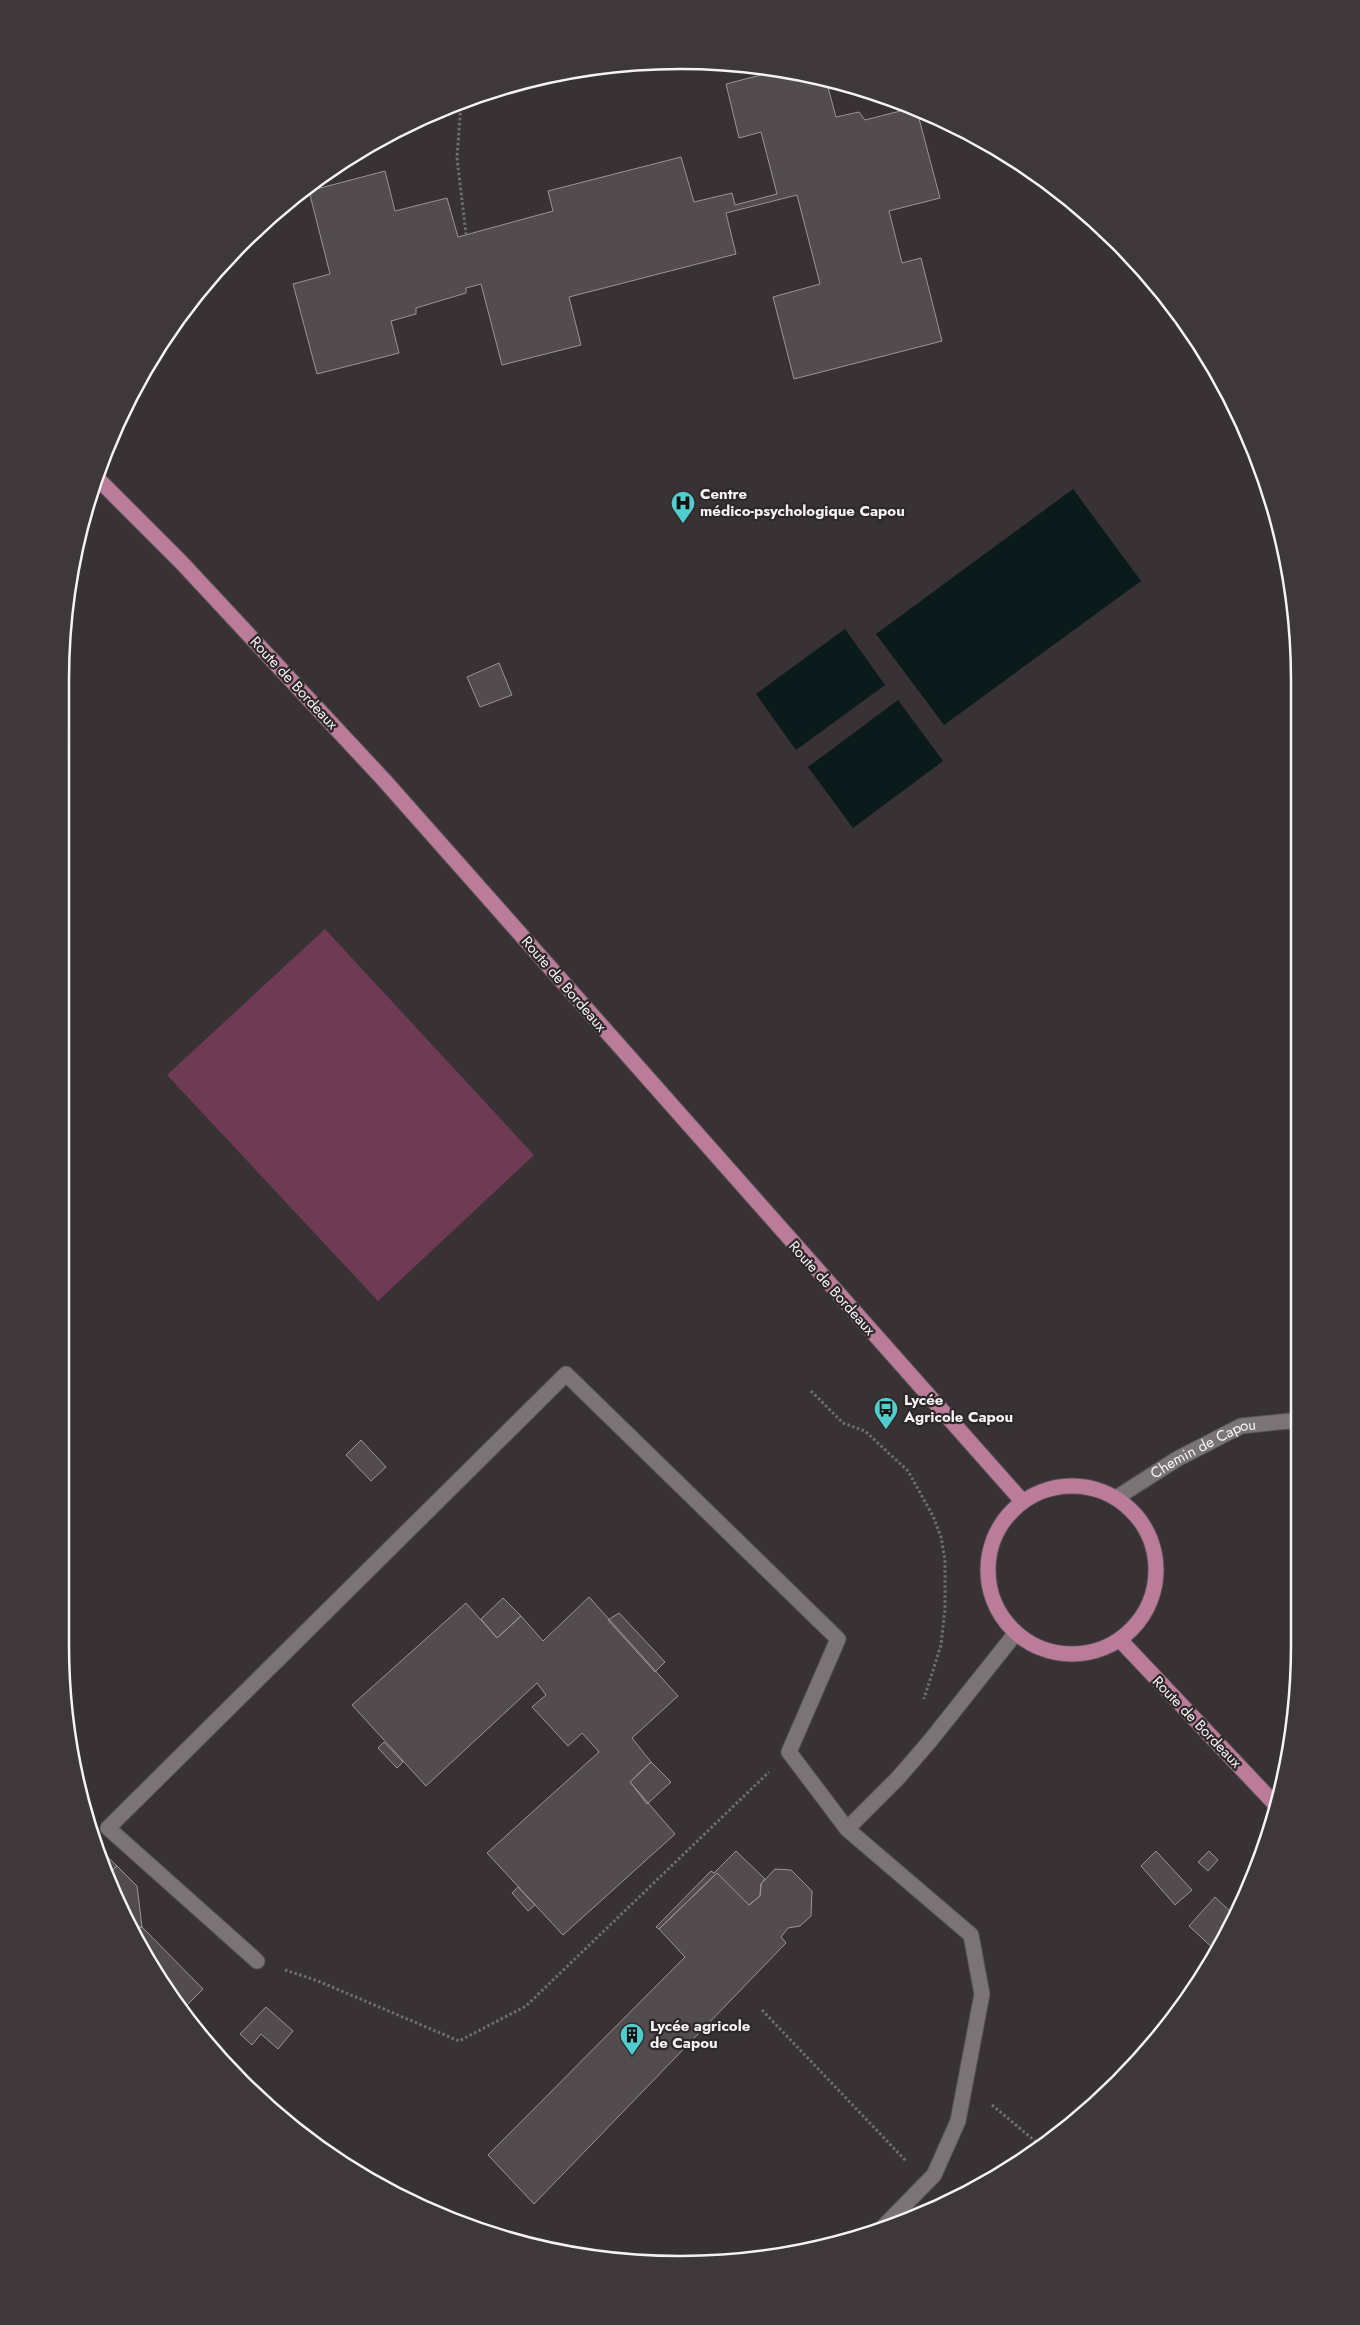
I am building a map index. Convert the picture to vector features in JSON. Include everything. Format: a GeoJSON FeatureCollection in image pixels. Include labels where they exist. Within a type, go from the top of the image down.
{"type":"FeatureCollection","features":[{"type":"Feature","properties":{"kind":"main road","name":"Route de Bordeaux"},"geometry":{"type":"LineString","coordinates":[[102,483],[181,562],[377,773],[1023,1502]]}},
{"type":"Feature","properties":{"kind":"main road"},"geometry":{"type":"LineString","coordinates":[[1062,1486],[1090,1487],[1116,1498],[1138,1516],[1151,1541],[1157,1568],[1153,1595],[1140,1620],[1120,1640],[1094,1651],[1066,1654],[1039,1648],[1015,1634],[998,1612],[989,1586],[988,1558],[996,1532],[1012,1509],[1036,1494],[1062,1486]]}},
{"type":"Feature","properties":{"kind":"main road","name":"Route de Bordeaux"},"geometry":{"type":"LineString","coordinates":[[1120,1640],[1271,1800]]}},
{"type":"Feature","properties":{"kind":"street"},"geometry":{"type":"LineString","coordinates":[[256,1961],[108,1828],[566,1374],[838,1639],[789,1752],[847,1829],[971,1935],[982,1994],[958,2121],[934,2174],[891,2218]]}},
{"type":"Feature","properties":{"kind":"street","name":"Chemin de Capou"},"geometry":{"type":"LineString","coordinates":[[1116,1498],[1177,1459],[1241,1426],[1291,1421]]}},
{"type":"Feature","properties":{"kind":"street"},"geometry":{"type":"LineString","coordinates":[[847,1829],[898,1778],[930,1742],[1015,1634]]}},
{"type":"Feature","properties":{"kind":"path"},"geometry":{"type":"LineString","coordinates":[[461,109],[457,158],[466,234]]}},
{"type":"Feature","properties":{"kind":"path"},"geometry":{"type":"LineString","coordinates":[[811,1391],[843,1423],[865,1431],[908,1471],[933,1516],[945,1560],[946,1609],[936,1666],[922,1705]]}},
{"type":"Feature","properties":{"kind":"path"},"geometry":{"type":"LineString","coordinates":[[256,1961],[318,1981],[458,2041],[526,2006],[789,1752]]}},
{"type":"Feature","properties":{"kind":"path"},"geometry":{"type":"LineString","coordinates":[[762,2010],[927,2182]]}},
{"type":"Feature","properties":{"kind":"path"},"geometry":{"type":"LineString","coordinates":[[965,2083],[1036,2142]]}},
{"type":"Feature","properties":{"kind":"shaded area"},"geometry":{"type":"Polygon","coordinates":[[[1073,489],[1141,581],[944,725],[876,634],[1073,489]]]}},
{"type":"Feature","properties":{"kind":"shaded area"},"geometry":{"type":"Polygon","coordinates":[[[845,629],[885,685],[796,750],[756,694],[845,629]]]}},
{"type":"Feature","properties":{"kind":"shaded area"},"geometry":{"type":"Polygon","coordinates":[[[898,700],[943,761],[853,828],[808,767],[898,700]]]}},
{"type":"Feature","properties":{"kind":"shaded area"},"geometry":{"type":"Polygon","coordinates":[[[325,929],[534,1155],[378,1301],[167,1075],[325,929]]]}},
{"type":"Feature","properties":{"kind":"building"},"geometry":{"type":"Polygon","coordinates":[[[763,74],[799,80],[828,87],[836,117],[859,112],[865,120],[902,111],[919,117],[940,198],[889,211],[902,263],[921,258],[942,341],[794,379],[773,297],[820,284],[797,195],[726,213],[736,254],[569,297],[581,345],[502,365],[481,284],[466,288],[466,293],[416,308],[416,314],[391,321],[399,353],[317,374],[293,284],[330,274],[310,194],[316,189],[385,171],[395,211],[447,198],[458,237],[553,211],[548,191],[681,157],[694,202],[732,193],[735,205],[777,194],[761,132],[739,138],[726,84],[763,74]]]}},
{"type":"Feature","properties":{"kind":"building"},"geometry":{"type":"Polygon","coordinates":[[[499,663],[512,695],[480,707],[467,677],[499,663]]]}},
{"type":"Feature","properties":{"kind":"building"},"geometry":{"type":"Polygon","coordinates":[[[361,1440],[386,1467],[371,1481],[346,1455],[361,1440]]]}},
{"type":"Feature","properties":{"kind":"building"},"geometry":{"type":"Polygon","coordinates":[[[589,1597],[678,1696],[632,1738],[651,1762],[630,1782],[675,1834],[563,1935],[487,1853],[599,1752],[582,1733],[568,1746],[532,1707],[546,1695],[537,1683],[426,1786],[352,1705],[466,1603],[497,1638],[521,1616],[543,1641],[589,1597]]]}},
{"type":"Feature","properties":{"kind":"building"},"geometry":{"type":"Polygon","coordinates":[[[503,1598],[521,1616],[497,1638],[481,1619],[503,1598]]]}},
{"type":"Feature","properties":{"kind":"building"},"geometry":{"type":"Polygon","coordinates":[[[619,1613],[665,1662],[655,1672],[608,1620],[619,1613]]]}},
{"type":"Feature","properties":{"kind":"building"},"geometry":{"type":"Polygon","coordinates":[[[384,1742],[403,1762],[397,1768],[378,1748],[384,1742]]]}},
{"type":"Feature","properties":{"kind":"building"},"geometry":{"type":"Polygon","coordinates":[[[651,1762],[671,1782],[647,1804],[630,1782],[651,1762]]]}},
{"type":"Feature","properties":{"kind":"building"},"geometry":{"type":"Polygon","coordinates":[[[736,1851],[765,1879],[761,1884],[760,1896],[749,1905],[717,1873],[659,1929],[656,1927],[711,1871],[714,1873],[736,1851]]]}},
{"type":"Feature","properties":{"kind":"building"},"geometry":{"type":"Polygon","coordinates":[[[1156,1851],[1192,1890],[1175,1905],[1141,1866],[1156,1851]]]}},
{"type":"Feature","properties":{"kind":"building"},"geometry":{"type":"Polygon","coordinates":[[[1209,1851],[1218,1860],[1208,1871],[1198,1862],[1209,1851]]]}},
{"type":"Feature","properties":{"kind":"building"},"geometry":{"type":"Polygon","coordinates":[[[106,1856],[117,1866],[112,1871],[106,1856]]]}},
{"type":"Feature","properties":{"kind":"building"},"geometry":{"type":"Polygon","coordinates":[[[117,1866],[137,1886],[142,1927],[138,1927],[112,1871],[117,1866]]]}},
{"type":"Feature","properties":{"kind":"building","name":"Lycée agricole de Capou"},"geometry":{"type":"Polygon","coordinates":[[[775,1869],[791,1870],[812,1891],[811,1916],[800,1926],[788,1928],[781,1937],[786,1943],[534,2204],[488,2155],[685,1957],[659,1929],[717,1873],[749,1905],[760,1896],[761,1884],[775,1869]]]}},
{"type":"Feature","properties":{"kind":"building"},"geometry":{"type":"Polygon","coordinates":[[[518,1887],[535,1905],[528,1911],[512,1893],[518,1887]]]}},
{"type":"Feature","properties":{"kind":"building"},"geometry":{"type":"Polygon","coordinates":[[[1215,1897],[1230,1911],[1211,1947],[1189,1926],[1215,1897]]]}},
{"type":"Feature","properties":{"kind":"building"},"geometry":{"type":"Polygon","coordinates":[[[138,1927],[142,1927],[203,1989],[187,2005],[151,1951],[138,1927]]]}},
{"type":"Feature","properties":{"kind":"building"},"geometry":{"type":"Polygon","coordinates":[[[266,2007],[293,2031],[278,2049],[261,2034],[252,2045],[240,2034],[266,2007]]]}},
{"type":"Feature","properties":{"kind":"place","name":"Centre médico-psychologique Capou"},"geometry":{"type":"Point","coordinates":[683,524]}},
{"type":"Feature","properties":{"kind":"place","name":"Lycée Agricole Capou"},"geometry":{"type":"Point","coordinates":[886,1430]}},
{"type":"Feature","properties":{"kind":"place","name":"Lycée agricole de Capou"},"geometry":{"type":"Point","coordinates":[632,2056]}}]}
